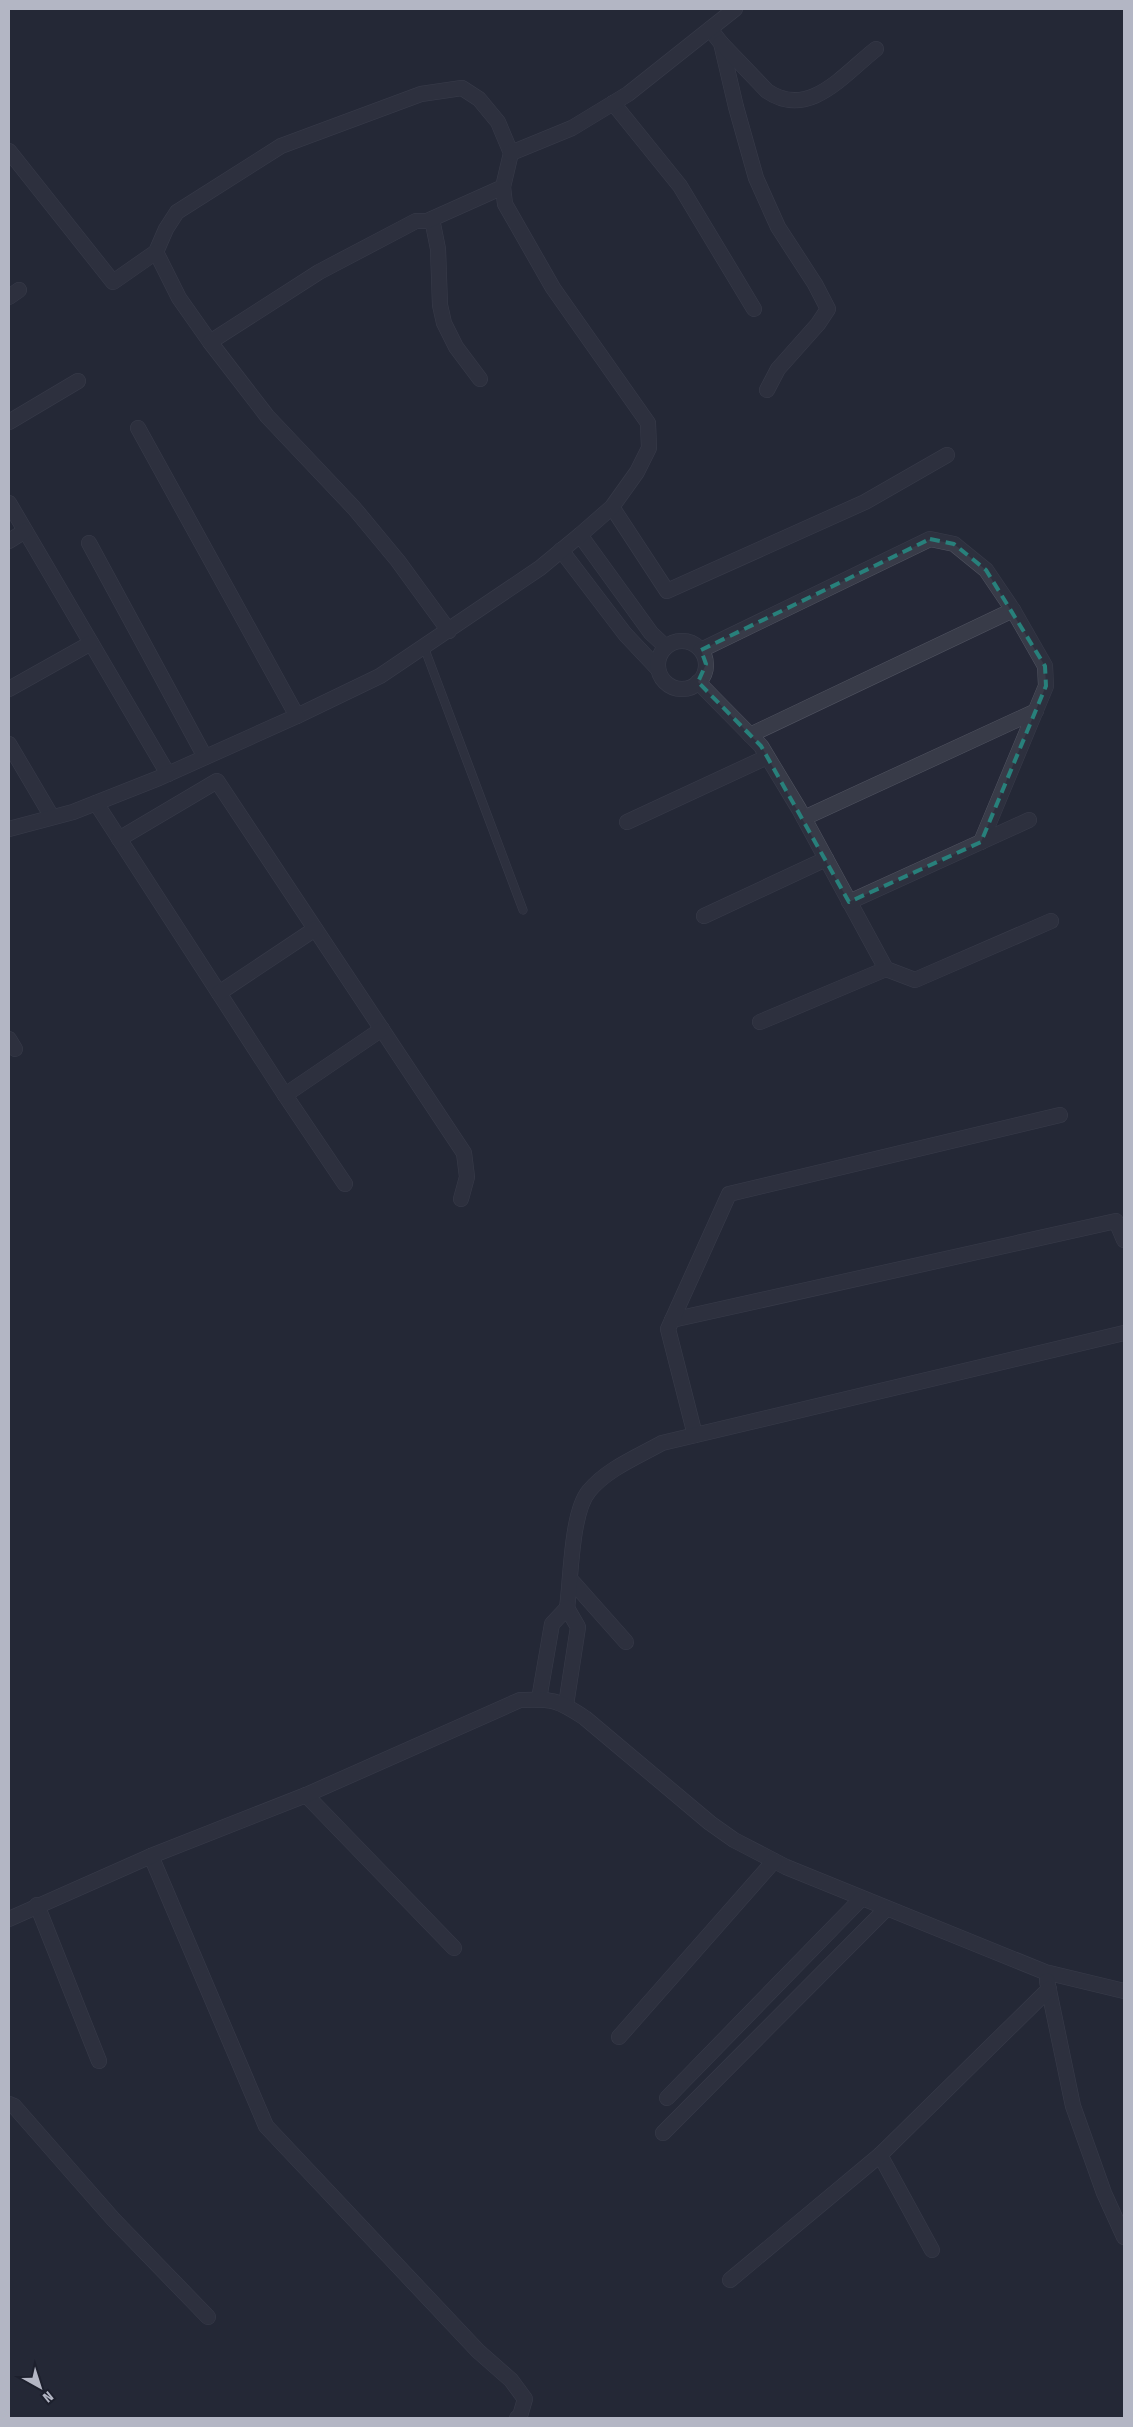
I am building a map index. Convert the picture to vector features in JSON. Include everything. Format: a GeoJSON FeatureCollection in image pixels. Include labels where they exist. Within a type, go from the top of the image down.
{"type":"FeatureCollection","features":[{"type":"Feature","properties":{"kind":"street"},"geometry":{"type":"LineString","coordinates":[[511,153],[572,128],[628,94],[735,9]]}},
{"type":"Feature","properties":{"kind":"street"},"geometry":{"type":"LineString","coordinates":[[710,29],[767,91],[776,97],[796,102],[807,100],[827,90],[876,49]]}},
{"type":"Feature","properties":{"kind":"street"},"geometry":{"type":"LineString","coordinates":[[721,43],[736,108],[756,178],[778,227],[815,284],[828,309],[818,324],[778,368],[767,390]]}},
{"type":"Feature","properties":{"kind":"street"},"geometry":{"type":"LineString","coordinates":[[9,151],[113,282],[156,252],[166,229],[177,212],[280,146],[422,94],[462,88],[479,99],[498,122],[511,153],[503,187],[505,204],[553,288],[648,423],[650,448],[637,472],[612,507],[580,535],[540,568],[450,631],[380,676],[168,774],[96,803],[9,829]]}},
{"type":"Feature","properties":{"kind":"street"},"geometry":{"type":"LineString","coordinates":[[613,103],[680,186],[754,308]]}},
{"type":"Feature","properties":{"kind":"street"},"geometry":{"type":"LineString","coordinates":[[210,342],[319,272],[416,221],[427,221],[503,187]]}},
{"type":"Feature","properties":{"kind":"street"},"geometry":{"type":"LineString","coordinates":[[432,219],[438,249],[440,305],[444,323],[456,347],[480,378]]}},
{"type":"Feature","properties":{"kind":"street"},"geometry":{"type":"LineString","coordinates":[[156,252],[179,298],[267,416],[354,508],[386,546],[450,631]]}},
{"type":"Feature","properties":{"kind":"street"},"geometry":{"type":"LineString","coordinates":[[9,422],[78,381]]}},
{"type":"Feature","properties":{"kind":"street"},"geometry":{"type":"LineString","coordinates":[[138,428],[297,716]]}},
{"type":"Feature","properties":{"kind":"street"},"geometry":{"type":"LineString","coordinates":[[612,507],[667,591],[865,502],[947,455]]}},
{"type":"Feature","properties":{"kind":"street"},"geometry":{"type":"LineString","coordinates":[[9,503],[168,774]]}},
{"type":"Feature","properties":{"kind":"street"},"geometry":{"type":"LineString","coordinates":[[9,541],[25,531]]}},
{"type":"Feature","properties":{"kind":"street"},"geometry":{"type":"LineString","coordinates":[[580,535],[652,633],[666,646]]}},
{"type":"Feature","properties":{"kind":"street"},"geometry":{"type":"LineString","coordinates":[[701,650],[930,539],[954,544],[986,570],[1013,610],[1045,666],[1046,686],[981,842]]}},
{"type":"Feature","properties":{"kind":"street"},"geometry":{"type":"LineString","coordinates":[[89,543],[205,758]]}},
{"type":"Feature","properties":{"kind":"street"},"geometry":{"type":"LineString","coordinates":[[561,550],[625,634],[658,669],[666,683],[672,687],[688,688],[698,682],[705,672],[706,664],[701,650],[695,645],[681,641],[666,646],[661,653],[658,669]]}},
{"type":"Feature","properties":{"kind":"street"},"geometry":{"type":"LineString","coordinates":[[750,735],[1013,610]]}},
{"type":"Feature","properties":{"kind":"street"},"geometry":{"type":"LineString","coordinates":[[9,689],[91,643]]}},
{"type":"Feature","properties":{"kind":"street"},"geometry":{"type":"LineString","coordinates":[[698,682],[750,735],[767,757],[804,818],[886,969],[915,980],[1051,921]]}},
{"type":"Feature","properties":{"kind":"street"},"geometry":{"type":"LineString","coordinates":[[804,818],[1036,711]]}},
{"type":"Feature","properties":{"kind":"street"},"geometry":{"type":"LineString","coordinates":[[9,744],[52,817]]}},
{"type":"Feature","properties":{"kind":"street"},"geometry":{"type":"LineString","coordinates":[[627,822],[767,757]]}},
{"type":"Feature","properties":{"kind":"street"},"geometry":{"type":"LineString","coordinates":[[119,839],[217,781],[464,1153],[467,1177],[461,1199]]}},
{"type":"Feature","properties":{"kind":"street"},"geometry":{"type":"LineString","coordinates":[[96,803],[285,1096],[345,1184]]}},
{"type":"Feature","properties":{"kind":"street"},"geometry":{"type":"LineString","coordinates":[[849,902],[1029,820]]}},
{"type":"Feature","properties":{"kind":"street"},"geometry":{"type":"LineString","coordinates":[[704,916],[826,859]]}},
{"type":"Feature","properties":{"kind":"street"},"geometry":{"type":"LineString","coordinates":[[219,993],[315,929]]}},
{"type":"Feature","properties":{"kind":"street"},"geometry":{"type":"LineString","coordinates":[[760,1022],[886,969]]}},
{"type":"Feature","properties":{"kind":"street"},"geometry":{"type":"LineString","coordinates":[[285,1096],[382,1030]]}},
{"type":"Feature","properties":{"kind":"street"},"geometry":{"type":"LineString","coordinates":[[695,1435],[668,1329],[729,1194],[1060,1116]]}},
{"type":"Feature","properties":{"kind":"street"},"geometry":{"type":"LineString","coordinates":[[672,1320],[1116,1221],[1124,1240]]}},
{"type":"Feature","properties":{"kind":"street"},"geometry":{"type":"LineString","coordinates":[[539,1700],[552,1624],[567,1608],[578,1512],[588,1492],[613,1470],[662,1443],[1124,1333]]}},
{"type":"Feature","properties":{"kind":"street"},"geometry":{"type":"LineString","coordinates":[[571,1580],[626,1642]]}},
{"type":"Feature","properties":{"kind":"street"},"geometry":{"type":"LineString","coordinates":[[566,1705],[578,1627],[567,1608]]}},
{"type":"Feature","properties":{"kind":"street"},"geometry":{"type":"LineString","coordinates":[[9,1919],[37,1905],[152,1856],[306,1795],[520,1700],[551,1699],[566,1705],[585,1718],[710,1823],[734,1840],[774,1861],[861,1899],[1045,1972],[1124,1992]]}},
{"type":"Feature","properties":{"kind":"street"},"geometry":{"type":"LineString","coordinates":[[306,1795],[454,1948]]}},
{"type":"Feature","properties":{"kind":"street"},"geometry":{"type":"LineString","coordinates":[[152,1856],[266,2126],[478,2351],[511,2380],[525,2399],[520,2416],[517,2418]]}},
{"type":"Feature","properties":{"kind":"street"},"geometry":{"type":"LineString","coordinates":[[619,2037],[774,1861]]}},
{"type":"Feature","properties":{"kind":"street"},"geometry":{"type":"LineString","coordinates":[[667,2098],[861,1899]]}},
{"type":"Feature","properties":{"kind":"street"},"geometry":{"type":"LineString","coordinates":[[37,1905],[99,2061]]}},
{"type":"Feature","properties":{"kind":"street"},"geometry":{"type":"LineString","coordinates":[[663,2133],[886,1909]]}},
{"type":"Feature","properties":{"kind":"street"},"geometry":{"type":"LineString","coordinates":[[1045,1972],[1073,2106],[1104,2193],[1124,2237]]}},
{"type":"Feature","properties":{"kind":"street"},"geometry":{"type":"LineString","coordinates":[[730,2280],[880,2155],[1049,1989]]}},
{"type":"Feature","properties":{"kind":"street"},"geometry":{"type":"LineString","coordinates":[[9,2104],[14,2106],[24,2117],[113,2219],[208,2317]]}},
{"type":"Feature","properties":{"kind":"street"},"geometry":{"type":"LineString","coordinates":[[880,2155],[932,2250]]}},
{"type":"Feature","properties":{"kind":"lane"},"geometry":{"type":"LineString","coordinates":[[424,647],[523,910]]}},
{"type":"Feature","properties":{"kind":"highlighted area"},"geometry":{"type":"Polygon","coordinates":[[[930,539],[954,544],[986,570],[1045,666],[1046,686],[981,842],[849,902],[761,746],[698,682],[706,664],[701,650],[930,539]]]}}]}
